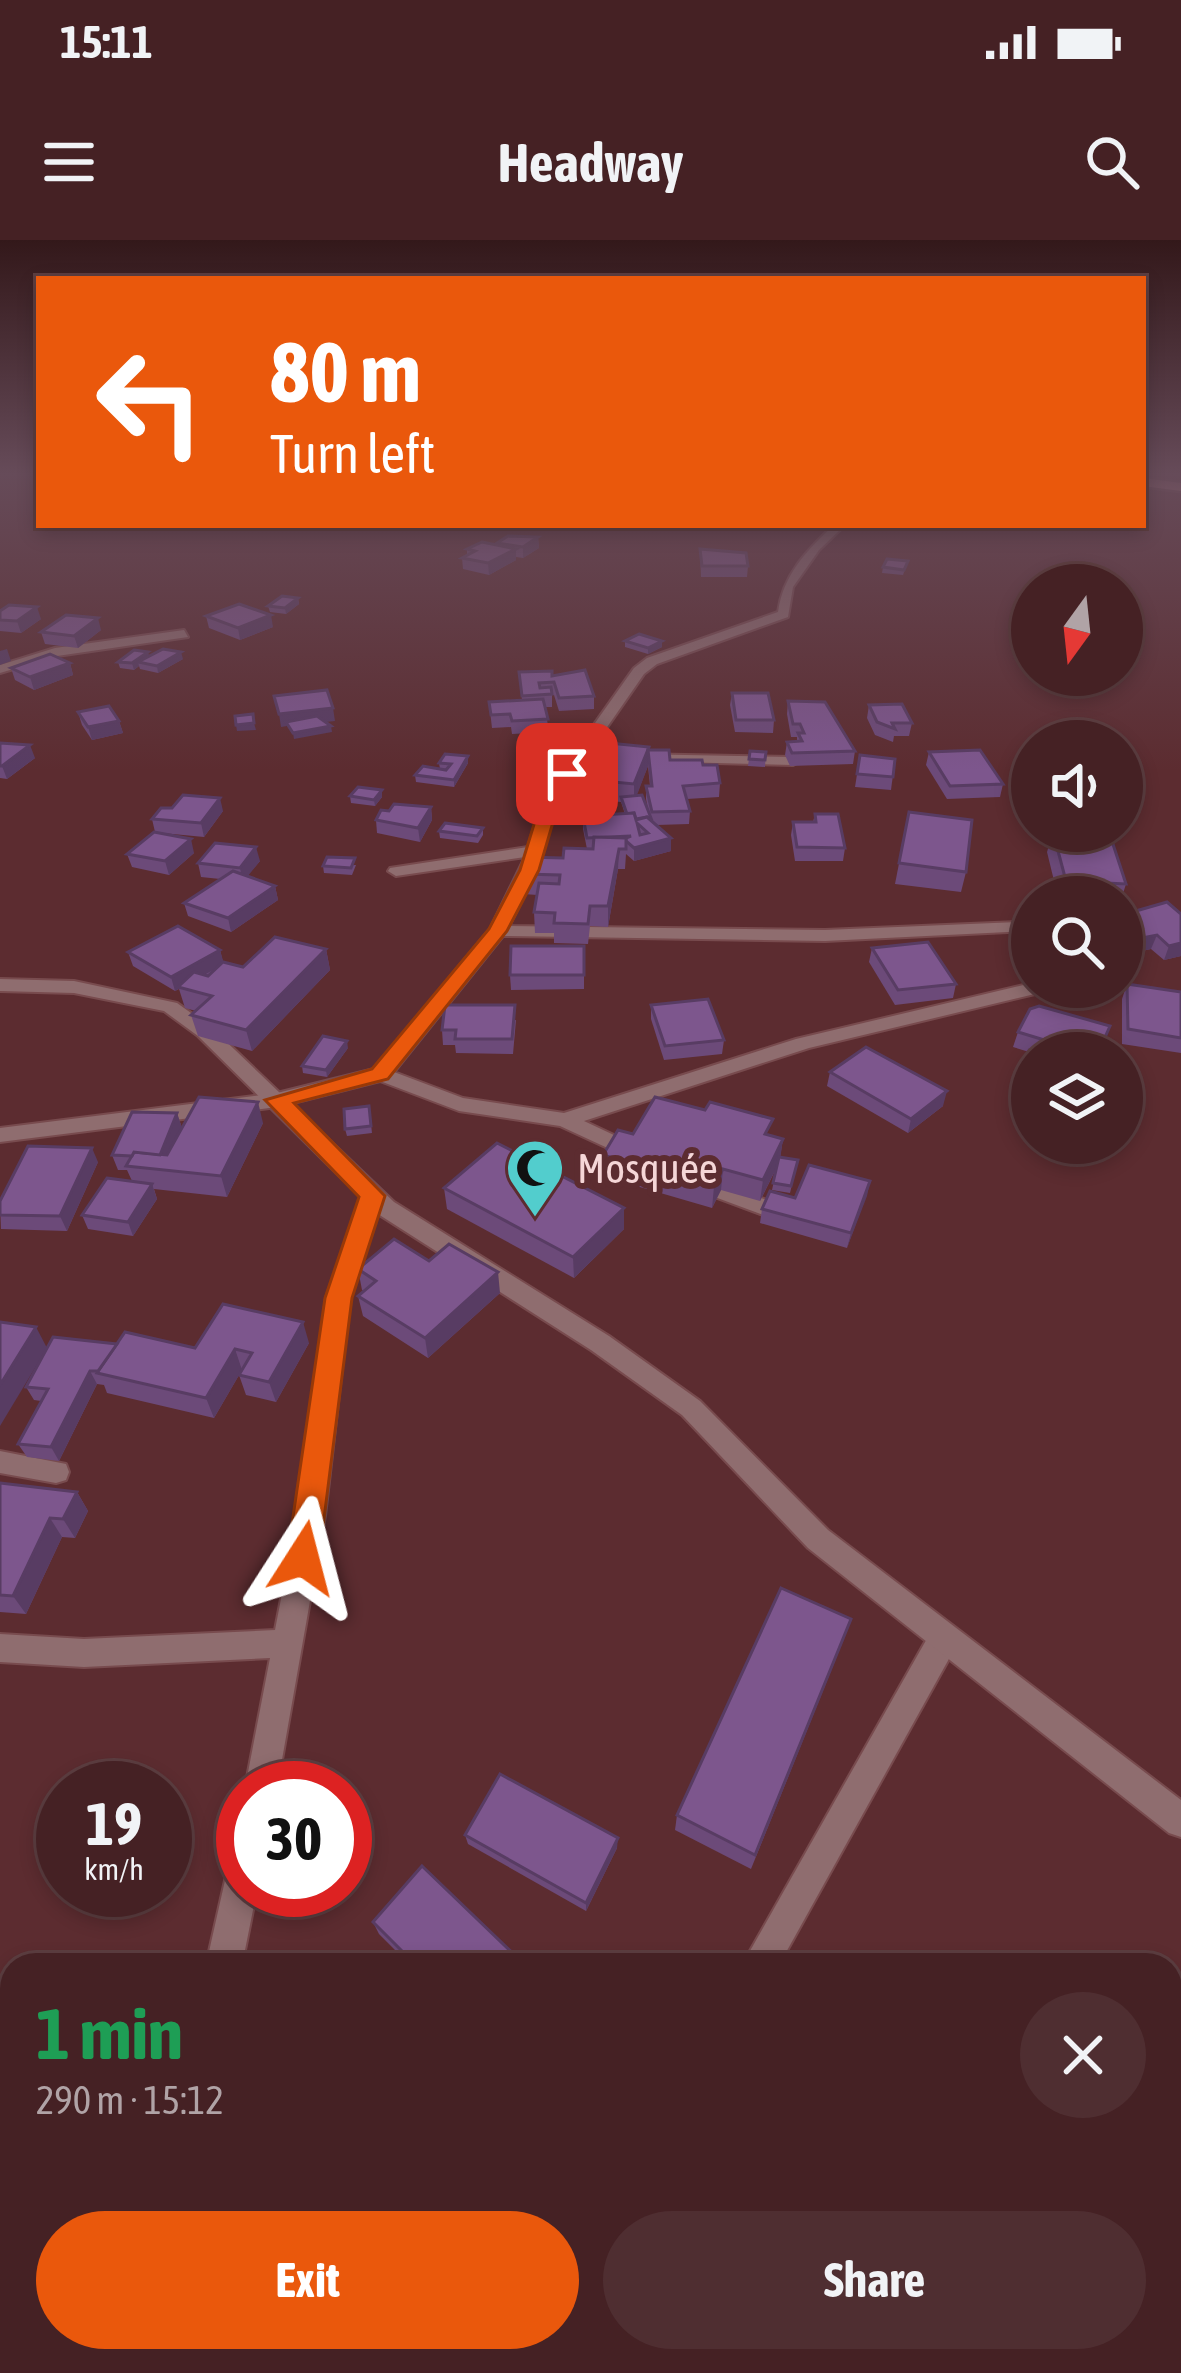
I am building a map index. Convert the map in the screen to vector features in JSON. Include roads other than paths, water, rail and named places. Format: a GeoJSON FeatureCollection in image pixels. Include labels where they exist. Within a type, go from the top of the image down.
{"type":"FeatureCollection","features":[{"type":"Feature","properties":{"kind":"street"},"geometry":{"type":"LineString","coordinates":[[380,1074],[497,931],[535,850],[552,795],[591,754],[621,692],[652,661],[784,614],[798,572]]}},
{"type":"Feature","properties":{"kind":"street"},"geometry":{"type":"LineString","coordinates":[[0,669],[55,652],[184,634]]}},
{"type":"Feature","properties":{"kind":"street"},"geometry":{"type":"LineString","coordinates":[[621,756],[793,761]]}},
{"type":"Feature","properties":{"kind":"street"},"geometry":{"type":"LineString","coordinates":[[395,871],[535,850]]}},
{"type":"Feature","properties":{"kind":"street"},"geometry":{"type":"LineString","coordinates":[[497,931],[698,932],[762,938],[1011,928]]}},
{"type":"Feature","properties":{"kind":"street"},"geometry":{"type":"LineString","coordinates":[[0,986],[74,987],[170,1007],[277,1100],[373,1196],[691,1408],[818,1539],[1181,1821]]}},
{"type":"Feature","properties":{"kind":"street"},"geometry":{"type":"LineString","coordinates":[[565,1120],[823,1038],[1011,993]]}},
{"type":"Feature","properties":{"kind":"street"},"geometry":{"type":"LineString","coordinates":[[0,1135],[277,1100],[380,1074],[459,1104],[565,1120],[737,1201],[823,1226]]}},
{"type":"Feature","properties":{"kind":"street"},"geometry":{"type":"LineString","coordinates":[[266,1761],[311,1516],[338,1298],[373,1196]]}},
{"type":"Feature","properties":{"kind":"street"},"geometry":{"type":"LineString","coordinates":[[0,1462],[56,1472]]}},
{"type":"Feature","properties":{"kind":"street"},"geometry":{"type":"LineString","coordinates":[[767,1953],[944,1638]]}},
{"type":"Feature","properties":{"kind":"street"},"geometry":{"type":"LineString","coordinates":[[0,1648],[84,1653],[288,1642]]}},
{"type":"Feature","properties":{"kind":"street"},"geometry":{"type":"LineString","coordinates":[[227,1953],[234,1917]]}},
{"type":"Feature","properties":{"kind":"place","name":"Mosquée"},"geometry":{"type":"Point","coordinates":[535,1219]}}]}
